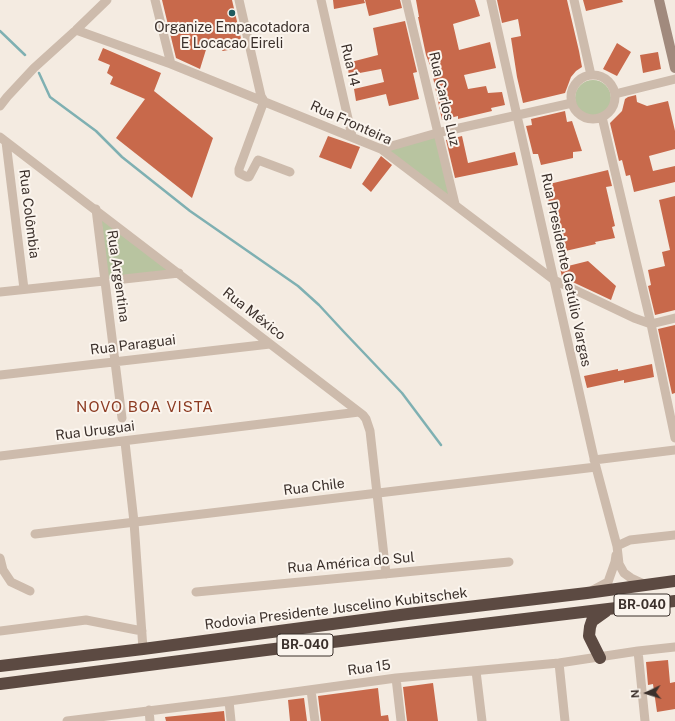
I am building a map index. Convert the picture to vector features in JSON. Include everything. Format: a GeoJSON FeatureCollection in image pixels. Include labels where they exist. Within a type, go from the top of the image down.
{"type":"FeatureCollection","features":[{"type":"Feature","properties":{"kind":"highway","name":"Rodovia Presidente Juscelino Kubitschek"},"geometry":{"type":"LineString","coordinates":[[1,664],[143,649],[675,581]]}},
{"type":"Feature","properties":{"kind":"highway","name":"BR-040"},"geometry":{"type":"LineString","coordinates":[[0,684],[675,601]]}},
{"type":"Feature","properties":{"kind":"highway"},"geometry":{"type":"LineString","coordinates":[[600,658],[589,636],[590,627],[592,621],[610,609]]}},
{"type":"Feature","properties":{"kind":"main road"},"geometry":{"type":"LineString","coordinates":[[659,0],[675,68]]}},
{"type":"Feature","properties":{"kind":"street"},"geometry":{"type":"LineString","coordinates":[[0,106],[34,68],[107,0]]}},
{"type":"Feature","properties":{"kind":"street"},"geometry":{"type":"LineString","coordinates":[[155,0],[171,64]]}},
{"type":"Feature","properties":{"kind":"street"},"geometry":{"type":"LineString","coordinates":[[239,0],[261,96],[264,101],[238,169],[238,173],[249,177],[258,160],[290,172]]}},
{"type":"Feature","properties":{"kind":"street","name":"Rua 14"},"geometry":{"type":"LineString","coordinates":[[322,0],[352,136]]}},
{"type":"Feature","properties":{"kind":"street","name":"Rua Carlos Luz"},"geometry":{"type":"LineString","coordinates":[[406,0],[455,204]]}},
{"type":"Feature","properties":{"kind":"street","name":"Rua Presidente Getúlio Vargas"},"geometry":{"type":"LineString","coordinates":[[491,0],[595,463],[617,546],[619,564],[624,572],[631,578],[644,584]]}},
{"type":"Feature","properties":{"kind":"street"},"geometry":{"type":"LineString","coordinates":[[574,0],[591,75]]}},
{"type":"Feature","properties":{"kind":"street","name":"Rua Fronteira"},"geometry":{"type":"LineString","coordinates":[[76,30],[171,64],[381,149],[554,280],[634,318],[651,324]]}},
{"type":"Feature","properties":{"kind":"street"},"geometry":{"type":"LineString","coordinates":[[591,75],[604,78],[613,87],[615,94],[615,101],[608,113],[602,117],[594,119],[580,115],[575,110],[571,96],[575,84],[585,76],[591,75]]}},
{"type":"Feature","properties":{"kind":"street"},"geometry":{"type":"LineString","coordinates":[[615,94],[675,79]]}},
{"type":"Feature","properties":{"kind":"street"},"geometry":{"type":"LineString","coordinates":[[381,149],[437,133],[572,103]]}},
{"type":"Feature","properties":{"kind":"street"},"geometry":{"type":"LineString","coordinates":[[602,117],[651,324],[675,438]]}},
{"type":"Feature","properties":{"kind":"street","name":"Rua México"},"geometry":{"type":"LineString","coordinates":[[3,140],[96,209],[366,418],[370,431],[386,574]]}},
{"type":"Feature","properties":{"kind":"street","name":"Rua Colômbia"},"geometry":{"type":"LineString","coordinates":[[3,140],[24,288]]}},
{"type":"Feature","properties":{"kind":"street","name":"Rua Argentina"},"geometry":{"type":"LineString","coordinates":[[96,209],[122,418]]}},
{"type":"Feature","properties":{"kind":"street"},"geometry":{"type":"LineString","coordinates":[[124,279],[179,273]]}},
{"type":"Feature","properties":{"kind":"street"},"geometry":{"type":"LineString","coordinates":[[0,292],[24,288],[104,281]]}},
{"type":"Feature","properties":{"kind":"street"},"geometry":{"type":"LineString","coordinates":[[651,324],[675,318]]}},
{"type":"Feature","properties":{"kind":"street","name":"Rua Paraguai"},"geometry":{"type":"LineString","coordinates":[[0,375],[270,344]]}},
{"type":"Feature","properties":{"kind":"street","name":"Rua Uruguai"},"geometry":{"type":"LineString","coordinates":[[0,456],[125,442],[359,412]]}},
{"type":"Feature","properties":{"kind":"street"},"geometry":{"type":"LineString","coordinates":[[125,442],[134,522],[143,649]]}},
{"type":"Feature","properties":{"kind":"street","name":"Rua Chile"},"geometry":{"type":"LineString","coordinates":[[35,534],[377,494],[675,450]]}},
{"type":"Feature","properties":{"kind":"street"},"geometry":{"type":"LineString","coordinates":[[617,546],[630,540],[675,535]]}},
{"type":"Feature","properties":{"kind":"street","name":"Rua Presidente Getúlio Vargas"},"geometry":{"type":"LineString","coordinates":[[587,593],[608,582],[615,562],[617,546]]}},
{"type":"Feature","properties":{"kind":"street"},"geometry":{"type":"LineString","coordinates":[[0,558],[3,570],[11,582],[30,591]]}},
{"type":"Feature","properties":{"kind":"street","name":"Rua América do Sul"},"geometry":{"type":"LineString","coordinates":[[196,592],[509,562]]}},
{"type":"Feature","properties":{"kind":"street"},"geometry":{"type":"LineString","coordinates":[[0,631],[86,620],[142,630]]}},
{"type":"Feature","properties":{"kind":"street","name":"Rua 15"},"geometry":{"type":"LineString","coordinates":[[67,721],[396,678],[559,663],[675,647]]}},
{"type":"Feature","properties":{"kind":"street"},"geometry":{"type":"LineString","coordinates":[[638,651],[645,721]]}},
{"type":"Feature","properties":{"kind":"street"},"geometry":{"type":"LineString","coordinates":[[559,663],[565,721]]}},
{"type":"Feature","properties":{"kind":"street"},"geometry":{"type":"LineString","coordinates":[[476,671],[482,721]]}},
{"type":"Feature","properties":{"kind":"street"},"geometry":{"type":"LineString","coordinates":[[396,678],[401,721]]}},
{"type":"Feature","properties":{"kind":"street"},"geometry":{"type":"LineString","coordinates":[[310,690],[315,721]]}},
{"type":"Feature","properties":{"kind":"street"},"geometry":{"type":"LineString","coordinates":[[229,701],[231,721]]}},
{"type":"Feature","properties":{"kind":"street"},"geometry":{"type":"LineString","coordinates":[[148,710],[150,721]]}},
{"type":"Feature","properties":{"kind":"green space"},"geometry":{"type":"Polygon","coordinates":[[[597,80],[606,85],[610,91],[610,105],[606,111],[597,116],[589,116],[580,111],[576,105],[575,94],[580,85],[586,81],[597,80]]]}},
{"type":"Feature","properties":{"kind":"green space"},"geometry":{"type":"Polygon","coordinates":[[[437,133],[455,204],[381,149],[437,133]]]}},
{"type":"Feature","properties":{"kind":"green space"},"geometry":{"type":"Polygon","coordinates":[[[101,217],[169,271],[108,279],[101,217]]]}},
{"type":"Feature","properties":{"kind":"building"},"geometry":{"type":"Polygon","coordinates":[[[162,0],[232,0],[243,47],[223,51],[209,40],[200,69],[176,58],[162,0]]]}},
{"type":"Feature","properties":{"kind":"building"},"geometry":{"type":"Polygon","coordinates":[[[333,0],[364,0],[365,3],[334,9],[333,0]]]}},
{"type":"Feature","properties":{"kind":"building"},"geometry":{"type":"Polygon","coordinates":[[[365,0],[400,0],[402,8],[369,16],[365,0]]]}},
{"type":"Feature","properties":{"kind":"building"},"geometry":{"type":"Polygon","coordinates":[[[416,0],[475,0],[480,16],[453,24],[459,50],[490,42],[496,68],[464,75],[468,89],[486,86],[488,93],[502,92],[505,105],[491,108],[492,111],[458,119],[458,116],[442,120],[431,68],[426,55],[416,0]]]}},
{"type":"Feature","properties":{"kind":"building"},"geometry":{"type":"Polygon","coordinates":[[[497,0],[567,0],[582,67],[571,77],[565,93],[523,103],[511,38],[521,36],[518,19],[502,23],[497,0]]]}},
{"type":"Feature","properties":{"kind":"building"},"geometry":{"type":"Polygon","coordinates":[[[583,0],[622,0],[623,2],[586,11],[583,0]]]}},
{"type":"Feature","properties":{"kind":"building"},"geometry":{"type":"Polygon","coordinates":[[[405,21],[417,72],[413,73],[419,99],[389,106],[386,94],[356,101],[354,89],[384,82],[381,69],[349,75],[347,63],[378,55],[373,28],[405,21]]]}},
{"type":"Feature","properties":{"kind":"building"},"geometry":{"type":"Polygon","coordinates":[[[617,43],[631,52],[617,76],[603,69],[617,43]]]}},
{"type":"Feature","properties":{"kind":"building"},"geometry":{"type":"Polygon","coordinates":[[[103,48],[161,73],[154,91],[213,138],[192,198],[116,138],[145,99],[110,84],[113,77],[107,73],[110,65],[98,60],[103,48]]]}},
{"type":"Feature","properties":{"kind":"building"},"geometry":{"type":"Polygon","coordinates":[[[658,52],[661,69],[643,73],[640,55],[658,52]]]}},
{"type":"Feature","properties":{"kind":"building"},"geometry":{"type":"Polygon","coordinates":[[[636,95],[637,102],[647,106],[668,101],[675,131],[675,149],[649,156],[653,171],[675,166],[675,182],[634,192],[630,175],[626,176],[622,160],[619,161],[610,123],[622,111],[625,99],[636,95]]]}},
{"type":"Feature","properties":{"kind":"building"},"geometry":{"type":"Polygon","coordinates":[[[565,111],[567,122],[572,121],[582,151],[573,152],[573,158],[541,165],[538,154],[533,154],[526,126],[532,125],[531,119],[565,111]]]}},
{"type":"Feature","properties":{"kind":"building"},"geometry":{"type":"Polygon","coordinates":[[[328,136],[360,147],[351,169],[319,157],[328,136]]]}},
{"type":"Feature","properties":{"kind":"building"},"geometry":{"type":"Polygon","coordinates":[[[462,136],[468,163],[515,152],[518,165],[455,178],[446,140],[462,136]]]}},
{"type":"Feature","properties":{"kind":"building"},"geometry":{"type":"Polygon","coordinates":[[[381,156],[392,165],[371,192],[362,184],[381,156]]]}},
{"type":"Feature","properties":{"kind":"building"},"geometry":{"type":"Polygon","coordinates":[[[608,170],[612,186],[606,187],[615,226],[612,227],[615,238],[561,252],[558,240],[561,239],[554,210],[551,211],[545,185],[608,170]]]}},
{"type":"Feature","properties":{"kind":"building"},"geometry":{"type":"Polygon","coordinates":[[[675,196],[675,310],[655,315],[648,286],[651,285],[648,270],[665,266],[662,252],[670,250],[659,200],[675,196]]]}},
{"type":"Feature","properties":{"kind":"building"},"geometry":{"type":"Polygon","coordinates":[[[588,261],[616,286],[611,300],[562,277],[560,268],[588,261]]]}},
{"type":"Feature","properties":{"kind":"building"},"geometry":{"type":"Polygon","coordinates":[[[675,325],[675,393],[672,394],[658,329],[675,325]]]}},
{"type":"Feature","properties":{"kind":"building"},"geometry":{"type":"Polygon","coordinates":[[[652,364],[654,377],[624,383],[624,380],[587,388],[584,376],[652,364]]]}},
{"type":"Feature","properties":{"kind":"building"},"geometry":{"type":"Polygon","coordinates":[[[668,660],[670,683],[675,682],[675,709],[657,712],[653,684],[648,685],[646,662],[668,660]]]}},
{"type":"Feature","properties":{"kind":"building"},"geometry":{"type":"Polygon","coordinates":[[[433,683],[438,721],[407,721],[403,687],[433,683]]]}},
{"type":"Feature","properties":{"kind":"building"},"geometry":{"type":"Polygon","coordinates":[[[378,688],[381,716],[388,715],[389,721],[321,721],[318,696],[378,688]]]}},
{"type":"Feature","properties":{"kind":"building"},"geometry":{"type":"Polygon","coordinates":[[[304,698],[307,721],[290,721],[288,700],[304,698]]]}},
{"type":"Feature","properties":{"kind":"building"},"geometry":{"type":"Polygon","coordinates":[[[224,711],[225,721],[166,721],[165,717],[224,711]]]}},
{"type":"Feature","properties":{"kind":"waterway"},"geometry":{"type":"LineString","coordinates":[[0,31],[25,55]]}},
{"type":"Feature","properties":{"kind":"waterway"},"geometry":{"type":"LineString","coordinates":[[39,73],[50,97],[96,131],[122,157],[190,211],[298,286],[319,305],[402,393],[441,445]]}},
{"type":"Feature","properties":{"kind":"place","name":"Organize Empacotadora E Locacao Eireli"},"geometry":{"type":"Point","coordinates":[232,13]}},
{"type":"Feature","properties":{"kind":"district","name":"NOVO BOA VISTA"},"geometry":{"type":"Point","coordinates":[145,407]}}]}
